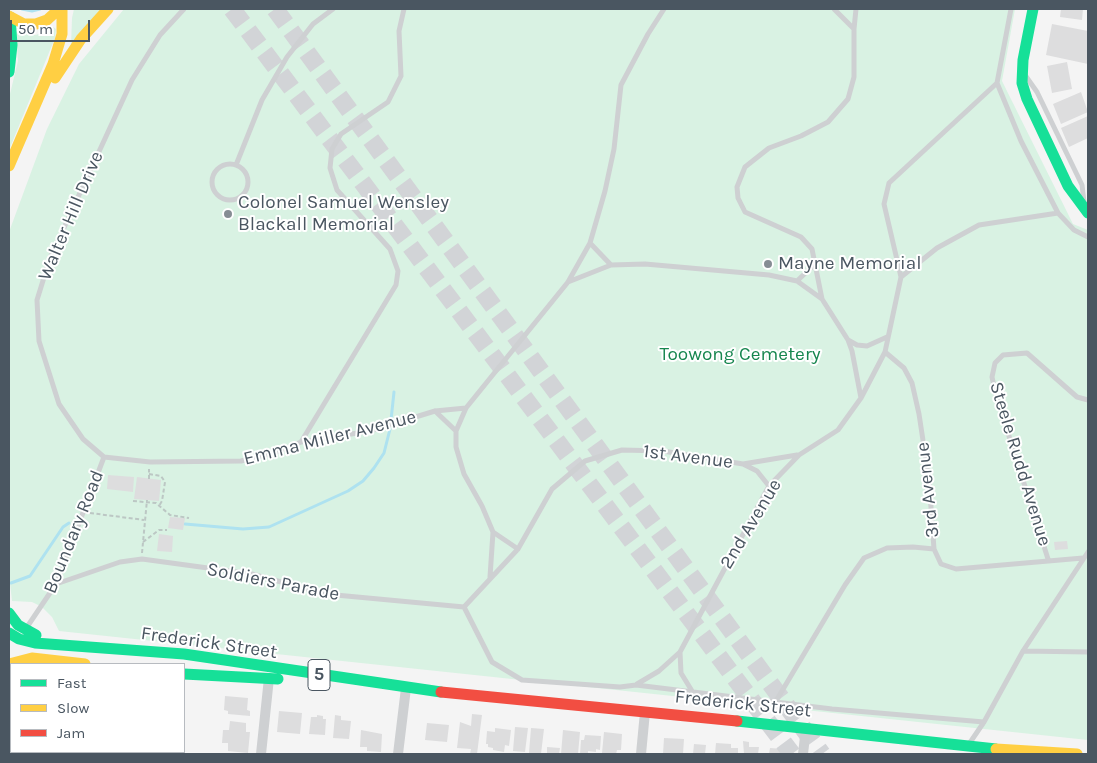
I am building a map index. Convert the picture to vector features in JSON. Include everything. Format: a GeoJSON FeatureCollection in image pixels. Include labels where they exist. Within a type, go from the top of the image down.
{"type":"FeatureCollection","features":[{"type":"Feature","properties":{"kind":"main road"},"geometry":{"type":"LineString","coordinates":[[9,16],[24,24],[36,24],[47,20],[61,9],[63,21],[60,46],[9,166]]}},
{"type":"Feature","properties":{"kind":"main road"},"geometry":{"type":"LineString","coordinates":[[35,105],[81,39],[108,9]]}},
{"type":"Feature","properties":{"kind":"main road"},"geometry":{"type":"LineString","coordinates":[[1033,9],[1022,83],[1031,111],[1068,186],[1086,211]]}},
{"type":"Feature","properties":{"kind":"main road"},"geometry":{"type":"LineString","coordinates":[[9,16],[12,45],[9,72]]}},
{"type":"Feature","properties":{"kind":"main road","name":"5"},"geometry":{"type":"LineString","coordinates":[[9,613],[18,625],[25,630],[38,636],[75,645]]}},
{"type":"Feature","properties":{"kind":"main road","name":"Frederick Street"},"geometry":{"type":"LineString","coordinates":[[9,633],[29,642],[184,654],[285,671],[381,682],[406,688],[806,728],[967,747],[1032,753],[1077,754]]}},
{"type":"Feature","properties":{"kind":"main road","name":"5"},"geometry":{"type":"LineString","coordinates":[[9,647],[88,660],[131,663]]}},
{"type":"Feature","properties":{"kind":"main road"},"geometry":{"type":"LineString","coordinates":[[13,663],[32,658],[88,660]]}},
{"type":"Feature","properties":{"kind":"main road","name":"5"},"geometry":{"type":"LineString","coordinates":[[185,667],[246,671],[269,678]]}},
{"type":"Feature","properties":{"kind":"main road","name":"Frederick Street"},"geometry":{"type":"LineString","coordinates":[[185,674],[269,678],[380,690],[406,688]]}},
{"type":"Feature","properties":{"kind":"street"},"geometry":{"type":"LineString","coordinates":[[261,754],[269,678]]}},
{"type":"Feature","properties":{"kind":"street"},"geometry":{"type":"LineString","coordinates":[[398,754],[406,688]]}},
{"type":"Feature","properties":{"kind":"street"},"geometry":{"type":"LineString","coordinates":[[641,754],[645,712]]}},
{"type":"Feature","properties":{"kind":"street"},"geometry":{"type":"LineString","coordinates":[[803,754],[806,728]]}},
{"type":"Feature","properties":{"kind":"lane","name":"Walter Hill Drive"},"geometry":{"type":"LineString","coordinates":[[104,457],[83,439],[59,404],[39,341],[37,300],[50,258],[132,80],[160,35],[184,9]]}},
{"type":"Feature","properties":{"kind":"lane"},"geometry":{"type":"LineString","coordinates":[[236,165],[262,100],[287,57],[313,24],[333,9]]}},
{"type":"Feature","properties":{"kind":"lane"},"geometry":{"type":"LineString","coordinates":[[301,442],[396,285],[398,271],[390,248],[337,190],[330,168],[332,148],[341,134],[388,102],[401,76],[399,31],[404,9]]}},
{"type":"Feature","properties":{"kind":"lane"},"geometry":{"type":"LineString","coordinates":[[490,578],[493,532],[482,506],[464,474],[456,447],[456,430],[466,408],[568,282],[590,243],[614,149],[622,85],[664,9]]}},
{"type":"Feature","properties":{"kind":"lane"},"geometry":{"type":"LineString","coordinates":[[834,9],[854,29]]}},
{"type":"Feature","properties":{"kind":"lane"},"geometry":{"type":"LineString","coordinates":[[856,9],[854,77],[848,100],[828,122],[802,136],[769,148],[745,166],[737,187],[738,198],[745,212],[801,237],[812,249],[822,299],[848,340],[852,351],[861,398]]}},
{"type":"Feature","properties":{"kind":"lane"},"geometry":{"type":"LineString","coordinates":[[1011,9],[997,84],[1021,141],[1058,214],[1074,230],[1088,237]]}},
{"type":"Feature","properties":{"kind":"lane"},"geometry":{"type":"LineString","coordinates":[[997,84],[889,184],[884,204],[901,277],[937,248],[979,225],[1058,214]]}},
{"type":"Feature","properties":{"kind":"lane"},"geometry":{"type":"LineString","coordinates":[[225,164],[236,165],[245,172],[248,184],[238,198],[226,199],[216,193],[212,182],[213,176],[225,164]]}},
{"type":"Feature","properties":{"kind":"lane"},"geometry":{"type":"LineString","coordinates":[[590,243],[611,265]]}},
{"type":"Feature","properties":{"kind":"lane"},"geometry":{"type":"LineString","coordinates":[[568,282],[611,265],[645,264],[769,275],[797,281],[822,299]]}},
{"type":"Feature","properties":{"kind":"lane"},"geometry":{"type":"LineString","coordinates":[[797,281],[815,264]]}},
{"type":"Feature","properties":{"kind":"lane","name":"2nd Avenue"},"geometry":{"type":"LineString","coordinates":[[636,685],[659,671],[680,652],[769,486],[799,455],[838,430],[861,398],[885,352],[901,277]]}},
{"type":"Feature","properties":{"kind":"lane"},"geometry":{"type":"LineString","coordinates":[[848,340],[857,345],[867,346],[887,337]]}},
{"type":"Feature","properties":{"kind":"lane","name":"3rd Avenue"},"geometry":{"type":"LineString","coordinates":[[776,701],[845,585],[864,558],[887,548],[913,546],[934,549],[929,480],[919,414],[912,383],[904,368],[885,352]]}},
{"type":"Feature","properties":{"kind":"lane","name":"Steele Rudd Avenue"},"geometry":{"type":"LineString","coordinates":[[1048,559],[996,395],[992,377],[995,363],[1003,355],[1027,353],[1077,397],[1088,400]]}},
{"type":"Feature","properties":{"kind":"lane","name":"Emma Miller Avenue"},"geometry":{"type":"LineString","coordinates":[[104,457],[150,462],[241,461],[277,452],[301,442],[370,431],[435,411],[466,408]]}},
{"type":"Feature","properties":{"kind":"lane"},"geometry":{"type":"LineString","coordinates":[[435,411],[456,430]]}},
{"type":"Feature","properties":{"kind":"lane","name":"1st Avenue"},"geometry":{"type":"LineString","coordinates":[[464,607],[518,548],[524,533],[552,489],[585,461],[622,450],[663,451],[744,464]]}},
{"type":"Feature","properties":{"kind":"lane"},"geometry":{"type":"LineString","coordinates":[[744,464],[799,455]]}},
{"type":"Feature","properties":{"kind":"lane","name":"Boundary Road"},"geometry":{"type":"LineString","coordinates":[[25,630],[56,584],[85,512],[104,457]]}},
{"type":"Feature","properties":{"kind":"lane"},"geometry":{"type":"LineString","coordinates":[[744,464],[757,470],[769,486]]}},
{"type":"Feature","properties":{"kind":"lane"},"geometry":{"type":"LineString","coordinates":[[493,532],[518,548]]}},
{"type":"Feature","properties":{"kind":"lane"},"geometry":{"type":"LineString","coordinates":[[934,549],[942,564],[956,569],[1048,559],[1083,558]]}},
{"type":"Feature","properties":{"kind":"lane"},"geometry":{"type":"LineString","coordinates":[[967,747],[984,722],[1024,651],[1088,552]]}},
{"type":"Feature","properties":{"kind":"lane","name":"Soldiers Parade"},"geometry":{"type":"LineString","coordinates":[[56,584],[120,562],[142,559],[252,574],[325,594],[464,607]]}},
{"type":"Feature","properties":{"kind":"lane"},"geometry":{"type":"LineString","coordinates":[[464,607],[492,662],[522,680],[620,687],[636,685],[832,709],[984,722]]}},
{"type":"Feature","properties":{"kind":"lane"},"geometry":{"type":"LineString","coordinates":[[1024,651],[1088,652]]}},
{"type":"Feature","properties":{"kind":"lane"},"geometry":{"type":"LineString","coordinates":[[680,652],[682,673],[692,691]]}},
{"type":"Feature","properties":{"kind":"path"},"geometry":{"type":"LineString","coordinates":[[149,474],[161,476],[165,482],[162,501],[159,506]]}},
{"type":"Feature","properties":{"kind":"path"},"geometry":{"type":"LineString","coordinates":[[133,501],[156,503],[170,515],[189,518]]}},
{"type":"Feature","properties":{"kind":"path"},"geometry":{"type":"LineString","coordinates":[[142,559],[147,501]]}},
{"type":"Feature","properties":{"kind":"path"},"geometry":{"type":"LineString","coordinates":[[85,512],[144,520]]}},
{"type":"Feature","properties":{"kind":"path"},"geometry":{"type":"LineString","coordinates":[[143,542],[159,530],[167,530]]}},
{"type":"Feature","properties":{"kind":"shaded area"},"geometry":{"type":"Polygon","coordinates":[[[10,686],[10,753],[97,754],[9,754],[10,686]]]}},
{"type":"Feature","properties":{"kind":"green space"},"geometry":{"type":"Polygon","coordinates":[[[74,9],[101,9],[71,46],[72,18],[74,9]]]}},
{"type":"Feature","properties":{"kind":"green space","name":"Toowong Cemetery"},"geometry":{"type":"Polygon","coordinates":[[[124,9],[1015,9],[1002,81],[1073,224],[1088,230],[1088,740],[59,631],[52,617],[42,607],[32,602],[12,601],[9,574],[9,232],[47,129],[79,64],[124,9]]]}},
{"type":"Feature","properties":{"kind":"green space"},"geometry":{"type":"Polygon","coordinates":[[[53,27],[56,29],[55,38],[9,150],[9,98],[18,61],[16,32],[36,35],[53,27]]]}},
{"type":"Feature","properties":{"kind":"building"},"geometry":{"type":"Polygon","coordinates":[[[1061,9],[1083,9],[1082,20],[1060,17],[1061,9]]]}},
{"type":"Feature","properties":{"kind":"building"},"geometry":{"type":"Polygon","coordinates":[[[1052,24],[1088,31],[1088,64],[1046,55],[1052,24]]]}},
{"type":"Feature","properties":{"kind":"building"},"geometry":{"type":"Polygon","coordinates":[[[1067,62],[1072,89],[1052,93],[1047,66],[1067,62]]]}},
{"type":"Feature","properties":{"kind":"building"},"geometry":{"type":"Polygon","coordinates":[[[1081,92],[1088,112],[1061,124],[1053,104],[1081,92]]]}},
{"type":"Feature","properties":{"kind":"building"},"geometry":{"type":"Polygon","coordinates":[[[1088,116],[1088,138],[1069,147],[1061,128],[1088,116]]]}},
{"type":"Feature","properties":{"kind":"building"},"geometry":{"type":"Polygon","coordinates":[[[108,475],[134,477],[133,492],[107,489],[108,475]]]}},
{"type":"Feature","properties":{"kind":"building"},"geometry":{"type":"Polygon","coordinates":[[[137,477],[161,480],[159,501],[134,499],[137,477]]]}},
{"type":"Feature","properties":{"kind":"building"},"geometry":{"type":"Polygon","coordinates":[[[170,517],[185,518],[183,530],[168,528],[170,517]]]}},
{"type":"Feature","properties":{"kind":"building"},"geometry":{"type":"Polygon","coordinates":[[[159,534],[173,536],[172,552],[157,551],[159,534]]]}},
{"type":"Feature","properties":{"kind":"building"},"geometry":{"type":"Polygon","coordinates":[[[1067,541],[1068,549],[1055,550],[1054,542],[1067,541]]]}},
{"type":"Feature","properties":{"kind":"building"},"geometry":{"type":"Polygon","coordinates":[[[225,696],[248,698],[247,710],[250,711],[250,716],[228,714],[228,711],[224,710],[225,696]]]}},
{"type":"Feature","properties":{"kind":"building"},"geometry":{"type":"Polygon","coordinates":[[[279,711],[302,713],[300,734],[277,732],[279,711]]]}},
{"type":"Feature","properties":{"kind":"building"},"geometry":{"type":"Polygon","coordinates":[[[472,714],[482,715],[477,754],[470,754],[471,749],[457,748],[460,722],[471,726],[472,714]]]}},
{"type":"Feature","properties":{"kind":"building"},"geometry":{"type":"Polygon","coordinates":[[[317,715],[323,716],[323,719],[326,719],[325,735],[309,734],[311,717],[317,717],[317,715]]]}},
{"type":"Feature","properties":{"kind":"building"},"geometry":{"type":"Polygon","coordinates":[[[335,715],[341,716],[341,720],[351,721],[349,739],[333,738],[335,715]]]}},
{"type":"Feature","properties":{"kind":"building"},"geometry":{"type":"Polygon","coordinates":[[[230,721],[246,723],[246,732],[250,732],[248,753],[228,751],[228,743],[222,743],[223,730],[229,730],[230,721]]]}},
{"type":"Feature","properties":{"kind":"building"},"geometry":{"type":"Polygon","coordinates":[[[427,723],[449,725],[447,742],[425,740],[427,723]]]}},
{"type":"Feature","properties":{"kind":"building"},"geometry":{"type":"Polygon","coordinates":[[[515,727],[528,728],[525,752],[513,751],[515,727]]]}},
{"type":"Feature","properties":{"kind":"building"},"geometry":{"type":"Polygon","coordinates":[[[495,728],[511,730],[509,746],[505,745],[504,752],[493,750],[493,748],[488,747],[488,744],[486,744],[487,731],[495,732],[495,728]]]}},
{"type":"Feature","properties":{"kind":"building"},"geometry":{"type":"Polygon","coordinates":[[[531,728],[544,729],[541,754],[529,753],[531,728]]]}},
{"type":"Feature","properties":{"kind":"building"},"geometry":{"type":"Polygon","coordinates":[[[361,730],[382,734],[381,752],[367,751],[367,747],[360,747],[361,730]]]}},
{"type":"Feature","properties":{"kind":"building"},"geometry":{"type":"Polygon","coordinates":[[[563,730],[580,732],[578,754],[561,754],[563,730]]]}},
{"type":"Feature","properties":{"kind":"building"},"geometry":{"type":"Polygon","coordinates":[[[604,732],[622,734],[621,750],[617,750],[616,754],[602,753],[604,732]]]}},
{"type":"Feature","properties":{"kind":"building"},"geometry":{"type":"Polygon","coordinates":[[[585,735],[601,736],[600,750],[596,749],[596,752],[588,751],[588,754],[580,754],[581,740],[584,740],[585,735]]]}},
{"type":"Feature","properties":{"kind":"building"},"geometry":{"type":"Polygon","coordinates":[[[664,738],[684,739],[683,754],[663,754],[664,738]]]}},
{"type":"Feature","properties":{"kind":"building"},"geometry":{"type":"Polygon","coordinates":[[[743,741],[749,742],[749,747],[759,747],[758,754],[744,754],[743,741]]]}},
{"type":"Feature","properties":{"kind":"building"},"geometry":{"type":"Polygon","coordinates":[[[716,743],[731,744],[731,748],[738,748],[738,754],[715,754],[716,743]]]}},
{"type":"Feature","properties":{"kind":"building"},"geometry":{"type":"Polygon","coordinates":[[[694,744],[706,745],[705,754],[693,754],[694,744]]]}},
{"type":"Feature","properties":{"kind":"building"},"geometry":{"type":"Polygon","coordinates":[[[547,747],[560,748],[559,754],[547,754],[547,747]]]}},
{"type":"Feature","properties":{"kind":"building"},"geometry":{"type":"Polygon","coordinates":[[[770,748],[784,749],[783,754],[769,754],[770,748]]]}},
{"type":"Feature","properties":{"kind":"waterway"},"geometry":{"type":"LineString","coordinates":[[22,9],[32,11],[40,9]]}},
{"type":"Feature","properties":{"kind":"waterway"},"geometry":{"type":"LineString","coordinates":[[391,420],[394,392]]}},
{"type":"Feature","properties":{"kind":"waterway"},"geometry":{"type":"LineString","coordinates":[[185,524],[243,529],[269,527],[348,491],[363,481],[374,468],[384,453],[390,429]]}},
{"type":"Feature","properties":{"kind":"waterway"},"geometry":{"type":"LineString","coordinates":[[11,583],[30,576],[63,527],[69,523]]}},
{"type":"Feature","properties":{"kind":"tunnel"},"geometry":{"type":"LineString","coordinates":[[232,9],[792,754]]}},
{"type":"Feature","properties":{"kind":"tunnel"},"geometry":{"type":"LineString","coordinates":[[275,9],[822,754]]}},
{"type":"Feature","properties":{"kind":"traffic: fast"},"geometry":{"type":"LineString","coordinates":[[1033,9],[1023,60],[1022,83],[1027,99],[1068,186],[1088,213]]}},
{"type":"Feature","properties":{"kind":"traffic: fast"},"geometry":{"type":"LineString","coordinates":[[9,72],[12,45],[10,17]]}},
{"type":"Feature","properties":{"kind":"traffic: fast"},"geometry":{"type":"LineString","coordinates":[[9,613],[18,625],[36,635]]}},
{"type":"Feature","properties":{"kind":"traffic: fast"},"geometry":{"type":"LineString","coordinates":[[9,633],[19,639],[35,643],[184,654],[441,692]]}},
{"type":"Feature","properties":{"kind":"traffic: fast"},"geometry":{"type":"LineString","coordinates":[[185,674],[278,679]]}},
{"type":"Feature","properties":{"kind":"traffic: fast"},"geometry":{"type":"LineString","coordinates":[[737,721],[996,749]]}},
{"type":"Feature","properties":{"kind":"traffic: slow"},"geometry":{"type":"LineString","coordinates":[[9,16],[24,24],[36,24],[47,20],[59,9]]}},
{"type":"Feature","properties":{"kind":"traffic: slow"},"geometry":{"type":"LineString","coordinates":[[9,166],[53,64],[62,34],[62,9]]}},
{"type":"Feature","properties":{"kind":"traffic: slow"},"geometry":{"type":"LineString","coordinates":[[55,78],[81,39],[108,9]]}},
{"type":"Feature","properties":{"kind":"traffic: slow"},"geometry":{"type":"LineString","coordinates":[[13,663],[32,658],[76,663]]}},
{"type":"Feature","properties":{"kind":"traffic: slow"},"geometry":{"type":"LineString","coordinates":[[996,749],[1077,754]]}},
{"type":"Feature","properties":{"kind":"traffic: jam"},"geometry":{"type":"LineString","coordinates":[[441,692],[737,721]]}},
{"type":"Feature","properties":{"kind":"place","name":"Colonel Samuel Wensley Blackall Memorial"},"geometry":{"type":"Point","coordinates":[228,214]}},
{"type":"Feature","properties":{"kind":"place","name":"Mayne Memorial"},"geometry":{"type":"Point","coordinates":[768,264]}}]}
